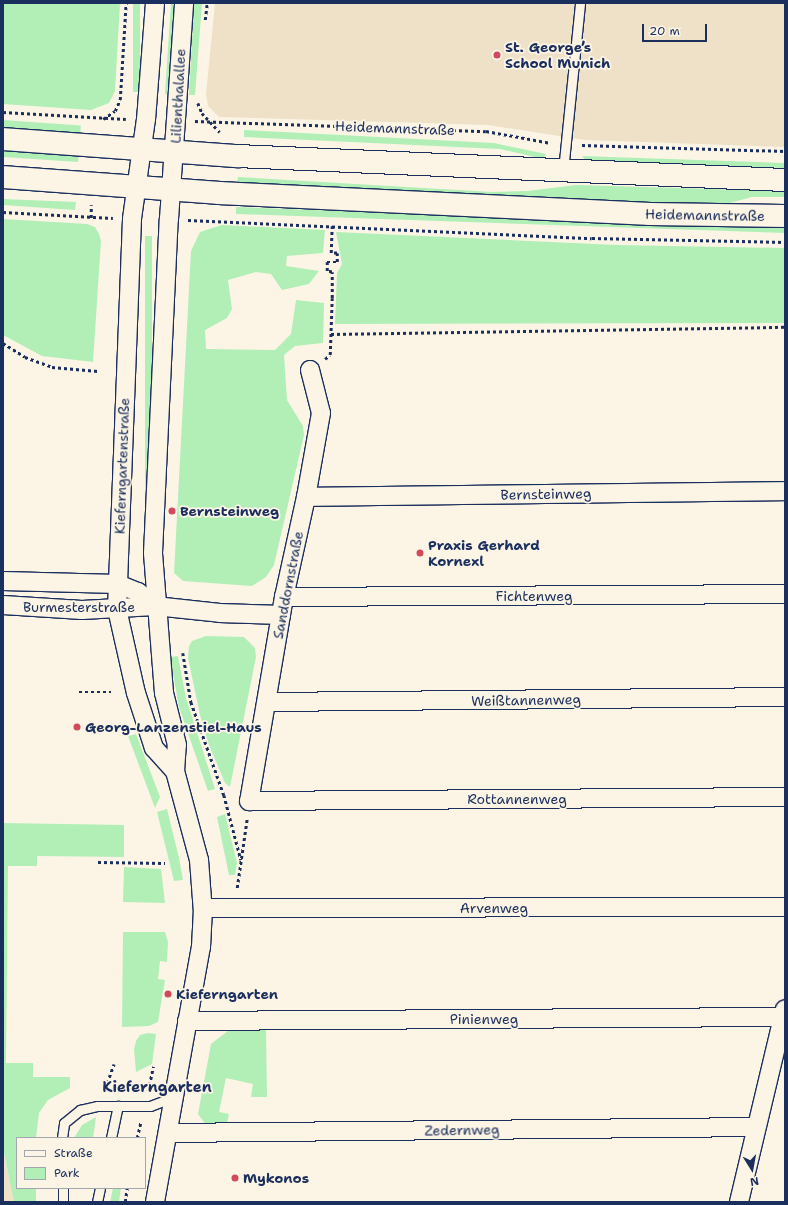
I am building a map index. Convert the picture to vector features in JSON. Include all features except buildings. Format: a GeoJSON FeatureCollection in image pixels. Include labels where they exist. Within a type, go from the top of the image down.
{"type":"FeatureCollection","features":[{"type":"Feature","properties":{"kind":"main road"},"geometry":{"type":"LineString","coordinates":[[3,139],[175,151],[785,180]]}},
{"type":"Feature","properties":{"kind":"main road","name":"Heidemannstraße"},"geometry":{"type":"LineString","coordinates":[[3,177],[171,189],[634,213],[785,216]]}},
{"type":"Feature","properties":{"kind":"street","name":"Lilienthalallee"},"geometry":{"type":"LineString","coordinates":[[141,149],[146,120],[155,3]]}},
{"type":"Feature","properties":{"kind":"street","name":"Lilienthalallee"},"geometry":{"type":"LineString","coordinates":[[171,189],[175,151],[175,120],[184,3]]}},
{"type":"Feature","properties":{"kind":"street","name":"Kieferngartenstraße"},"geometry":{"type":"LineString","coordinates":[[141,149],[135,186],[125,366],[117,609],[136,694],[154,748],[175,771]]}},
{"type":"Feature","properties":{"kind":"street","name":"Kieferngartenstraße"},"geometry":{"type":"LineString","coordinates":[[155,1202],[201,947],[203,908],[199,860],[175,771],[177,745],[164,693],[156,606],[154,526],[171,189]]}},
{"type":"Feature","properties":{"kind":"street","name":"Sanddornstraße"},"geometry":{"type":"LineString","coordinates":[[249,801],[284,598],[306,497],[321,412],[310,370]]}},
{"type":"Feature","properties":{"kind":"street","name":"Bernsteinweg"},"geometry":{"type":"LineString","coordinates":[[306,497],[785,492]]}},
{"type":"Feature","properties":{"kind":"street","name":"Burmesterstraße"},"geometry":{"type":"LineString","coordinates":[[3,581],[118,584],[138,592],[156,606]]}},
{"type":"Feature","properties":{"kind":"street","name":"Fichtenweg"},"geometry":{"type":"LineString","coordinates":[[284,598],[785,594]]}},
{"type":"Feature","properties":{"kind":"street","name":"Burmesterstraße"},"geometry":{"type":"LineString","coordinates":[[3,604],[117,609],[156,606],[220,613],[281,615]]}},
{"type":"Feature","properties":{"kind":"street","name":"Weißtannenweg"},"geometry":{"type":"LineString","coordinates":[[267,702],[785,697]]}},
{"type":"Feature","properties":{"kind":"street","name":"Rottannenweg"},"geometry":{"type":"LineString","coordinates":[[249,801],[785,797]]}},
{"type":"Feature","properties":{"kind":"street","name":"Arvenweg"},"geometry":{"type":"LineString","coordinates":[[203,908],[785,907]]}},
{"type":"Feature","properties":{"kind":"street","name":"Pinienweg"},"geometry":{"type":"LineString","coordinates":[[187,1021],[783,1013]]}},
{"type":"Feature","properties":{"kind":"street"},"geometry":{"type":"LineString","coordinates":[[739,1202],[756,1127],[780,1046],[783,1013]]}},
{"type":"Feature","properties":{"kind":"street","name":"Zedernweg"},"geometry":{"type":"LineString","coordinates":[[168,1133],[756,1127]]}},
{"type":"Feature","properties":{"kind":"lane"},"geometry":{"type":"LineString","coordinates":[[563,170],[580,3]]}},
{"type":"Feature","properties":{"kind":"lane"},"geometry":{"type":"LineString","coordinates":[[62,1137],[64,1124],[80,1110],[118,1106],[150,1106],[174,1097]]}},
{"type":"Feature","properties":{"kind":"lane"},"geometry":{"type":"LineString","coordinates":[[111,1137],[118,1106]]}},
{"type":"Feature","properties":{"kind":"lane"},"geometry":{"type":"LineString","coordinates":[[62,1189],[63,1202]]}},
{"type":"Feature","properties":{"kind":"lane"},"geometry":{"type":"LineString","coordinates":[[97,1202],[100,1189]]}},
{"type":"Feature","properties":{"kind":"path"},"geometry":{"type":"LineString","coordinates":[[102,120],[115,111],[120,100],[126,3]]}},
{"type":"Feature","properties":{"kind":"path"},"geometry":{"type":"LineString","coordinates":[[204,24],[207,3]]}},
{"type":"Feature","properties":{"kind":"path","name":"Lilienthalallee"},"geometry":{"type":"LineString","coordinates":[[198,97],[198,104],[202,113],[210,122]]}},
{"type":"Feature","properties":{"kind":"path"},"geometry":{"type":"LineString","coordinates":[[3,112],[102,120],[146,120]]}},
{"type":"Feature","properties":{"kind":"path","name":"Heidemannstraße"},"geometry":{"type":"LineString","coordinates":[[175,120],[486,131],[565,145],[785,151]]}},
{"type":"Feature","properties":{"kind":"path"},"geometry":{"type":"LineString","coordinates":[[3,212],[91,218]]}},
{"type":"Feature","properties":{"kind":"path","name":"Heidemannstraße"},"geometry":{"type":"LineString","coordinates":[[207,221],[592,238],[785,242]]}},
{"type":"Feature","properties":{"kind":"path"},"geometry":{"type":"LineString","coordinates":[[310,370],[330,355],[332,272],[327,272],[327,262],[337,262],[337,253],[331,253],[332,226]]}},
{"type":"Feature","properties":{"kind":"path"},"geometry":{"type":"LineString","coordinates":[[331,334],[785,327]]}},
{"type":"Feature","properties":{"kind":"path"},"geometry":{"type":"LineString","coordinates":[[3,343],[25,357],[52,367],[98,371]]}},
{"type":"Feature","properties":{"kind":"path"},"geometry":{"type":"LineString","coordinates":[[182,646],[191,702],[224,795],[241,860]]}},
{"type":"Feature","properties":{"kind":"path"},"geometry":{"type":"LineString","coordinates":[[79,692],[111,692]]}},
{"type":"Feature","properties":{"kind":"path"},"geometry":{"type":"LineString","coordinates":[[234,908],[249,801]]}},
{"type":"Feature","properties":{"kind":"path"},"geometry":{"type":"LineString","coordinates":[[98,862],[165,863]]}},
{"type":"Feature","properties":{"kind":"path"},"geometry":{"type":"LineString","coordinates":[[107,1084],[114,1064]]}},
{"type":"Feature","properties":{"kind":"path"},"geometry":{"type":"LineString","coordinates":[[125,1202],[127,1189]]}},
{"type":"Feature","properties":{"kind":"shaded area","name":"St. George’s School Munich"},"geometry":{"type":"Polygon","coordinates":[[[215,3],[785,3],[785,147],[585,140],[488,125],[219,117],[208,106],[206,94],[215,3]]]}},
{"type":"Feature","properties":{"kind":"shaded area"},"geometry":{"type":"Polygon","coordinates":[[[3,1148],[14,1202],[3,1202],[3,1148]]]}},
{"type":"Feature","properties":{"kind":"green space"},"geometry":{"type":"Polygon","coordinates":[[[3,3],[120,3],[115,91],[109,103],[91,110],[3,104],[3,3]]]}},
{"type":"Feature","properties":{"kind":"green space"},"geometry":{"type":"Polygon","coordinates":[[[133,3],[140,3],[140,92],[133,92],[133,3]]]}},
{"type":"Feature","properties":{"kind":"green space"},"geometry":{"type":"Polygon","coordinates":[[[171,3],[177,3],[170,94],[165,94],[171,3]]]}},
{"type":"Feature","properties":{"kind":"green space"},"geometry":{"type":"Polygon","coordinates":[[[194,3],[202,3],[195,95],[189,95],[194,3]]]}},
{"type":"Feature","properties":{"kind":"green space"},"geometry":{"type":"Polygon","coordinates":[[[3,120],[81,125],[80,134],[3,129],[3,120]]]}},
{"type":"Feature","properties":{"kind":"green space"},"geometry":{"type":"Polygon","coordinates":[[[244,130],[494,143],[546,154],[543,159],[500,149],[244,137],[244,130]]]}},
{"type":"Feature","properties":{"kind":"green space"},"geometry":{"type":"Polygon","coordinates":[[[3,151],[79,153],[78,162],[3,157],[3,151]]]}},
{"type":"Feature","properties":{"kind":"green space"},"geometry":{"type":"Polygon","coordinates":[[[582,156],[785,163],[785,168],[587,162],[582,156]]]}},
{"type":"Feature","properties":{"kind":"green space"},"geometry":{"type":"Polygon","coordinates":[[[238,177],[492,192],[527,191],[576,185],[785,191],[785,197],[752,197],[726,204],[710,205],[520,199],[237,185],[238,177]]]}},
{"type":"Feature","properties":{"kind":"green space"},"geometry":{"type":"Polygon","coordinates":[[[3,199],[76,202],[75,210],[3,205],[3,199]]]}},
{"type":"Feature","properties":{"kind":"green space"},"geometry":{"type":"Polygon","coordinates":[[[236,207],[785,228],[785,233],[236,214],[236,207]]]}},
{"type":"Feature","properties":{"kind":"green space"},"geometry":{"type":"Polygon","coordinates":[[[3,219],[87,224],[95,227],[101,241],[93,362],[42,356],[3,335],[3,219]]]}},
{"type":"Feature","properties":{"kind":"green space"},"geometry":{"type":"Polygon","coordinates":[[[222,225],[325,230],[323,253],[287,256],[286,266],[319,271],[309,284],[282,290],[271,274],[256,272],[228,280],[232,309],[227,318],[205,330],[206,349],[275,350],[291,334],[296,300],[324,303],[323,343],[295,346],[284,355],[287,400],[303,426],[304,435],[274,565],[266,577],[252,586],[183,581],[174,573],[191,251],[200,232],[222,225]]]}},
{"type":"Feature","properties":{"kind":"green space"},"geometry":{"type":"Polygon","coordinates":[[[336,232],[616,245],[785,248],[785,323],[335,324],[337,273],[342,264],[336,232]]]}},
{"type":"Feature","properties":{"kind":"green space"},"geometry":{"type":"Polygon","coordinates":[[[145,236],[152,236],[152,517],[145,517],[145,236]]]}},
{"type":"Feature","properties":{"kind":"green space"},"geometry":{"type":"Polygon","coordinates":[[[206,636],[244,637],[255,648],[256,657],[230,787],[225,783],[209,745],[200,715],[188,658],[189,646],[192,641],[206,636]]]}},
{"type":"Feature","properties":{"kind":"green space"},"geometry":{"type":"Polygon","coordinates":[[[178,656],[186,698],[215,789],[208,791],[179,707],[170,657],[178,656]]]}},
{"type":"Feature","properties":{"kind":"green space"},"geometry":{"type":"Polygon","coordinates":[[[136,734],[160,797],[155,808],[128,736],[136,734]]]}},
{"type":"Feature","properties":{"kind":"green space"},"geometry":{"type":"Polygon","coordinates":[[[167,809],[183,880],[174,881],[157,812],[167,809]]]}},
{"type":"Feature","properties":{"kind":"green space"},"geometry":{"type":"Polygon","coordinates":[[[225,814],[237,863],[235,875],[229,875],[217,817],[225,814]]]}},
{"type":"Feature","properties":{"kind":"green space"},"geometry":{"type":"Polygon","coordinates":[[[3,823],[124,825],[124,857],[37,856],[37,866],[8,866],[6,1063],[33,1063],[33,1077],[70,1077],[70,1088],[48,1100],[39,1113],[36,1137],[16,1137],[16,1189],[36,1189],[36,1202],[14,1202],[3,1148],[3,823]]]}},
{"type":"Feature","properties":{"kind":"green space"},"geometry":{"type":"Polygon","coordinates":[[[124,867],[161,869],[165,903],[123,902],[124,867]]]}},
{"type":"Feature","properties":{"kind":"green space"},"geometry":{"type":"Polygon","coordinates":[[[123,932],[165,932],[168,942],[167,962],[160,961],[158,979],[165,980],[158,1022],[149,1026],[122,1027],[123,932]]]}},
{"type":"Feature","properties":{"kind":"green space"},"geometry":{"type":"Polygon","coordinates":[[[266,1029],[267,1097],[251,1097],[253,1084],[226,1078],[219,1112],[229,1114],[226,1127],[206,1125],[198,1114],[211,1044],[229,1030],[266,1029]]]}},
{"type":"Feature","properties":{"kind":"green space"},"geometry":{"type":"Polygon","coordinates":[[[148,1033],[156,1034],[152,1064],[136,1072],[134,1049],[136,1041],[140,1035],[148,1033]]]}},
{"type":"Feature","properties":{"kind":"green space"},"geometry":{"type":"Polygon","coordinates":[[[96,1117],[93,1137],[75,1137],[82,1125],[96,1117]]]}},
{"type":"Feature","properties":{"kind":"green space"},"geometry":{"type":"Polygon","coordinates":[[[113,1189],[121,1189],[119,1202],[110,1202],[113,1189]]]}},
{"type":"Feature","properties":{"kind":"place","name":"St. George’s School Munich"},"geometry":{"type":"Point","coordinates":[497,55]}},
{"type":"Feature","properties":{"kind":"place","name":"Bernsteinweg"},"geometry":{"type":"Point","coordinates":[172,511]}},
{"type":"Feature","properties":{"kind":"place","name":"Praxis Gerhard Kornexl"},"geometry":{"type":"Point","coordinates":[420,553]}},
{"type":"Feature","properties":{"kind":"place","name":"Georg-Lanzenstiel-Haus"},"geometry":{"type":"Point","coordinates":[77,727]}},
{"type":"Feature","properties":{"kind":"place","name":"Kieferngarten"},"geometry":{"type":"Point","coordinates":[168,994]}},
{"type":"Feature","properties":{"kind":"place","name":"Mykonos"},"geometry":{"type":"Point","coordinates":[235,1178]}},
{"type":"Feature","properties":{"kind":"district","name":"Kieferngarten"},"geometry":{"type":"Point","coordinates":[157,1088]}}]}
